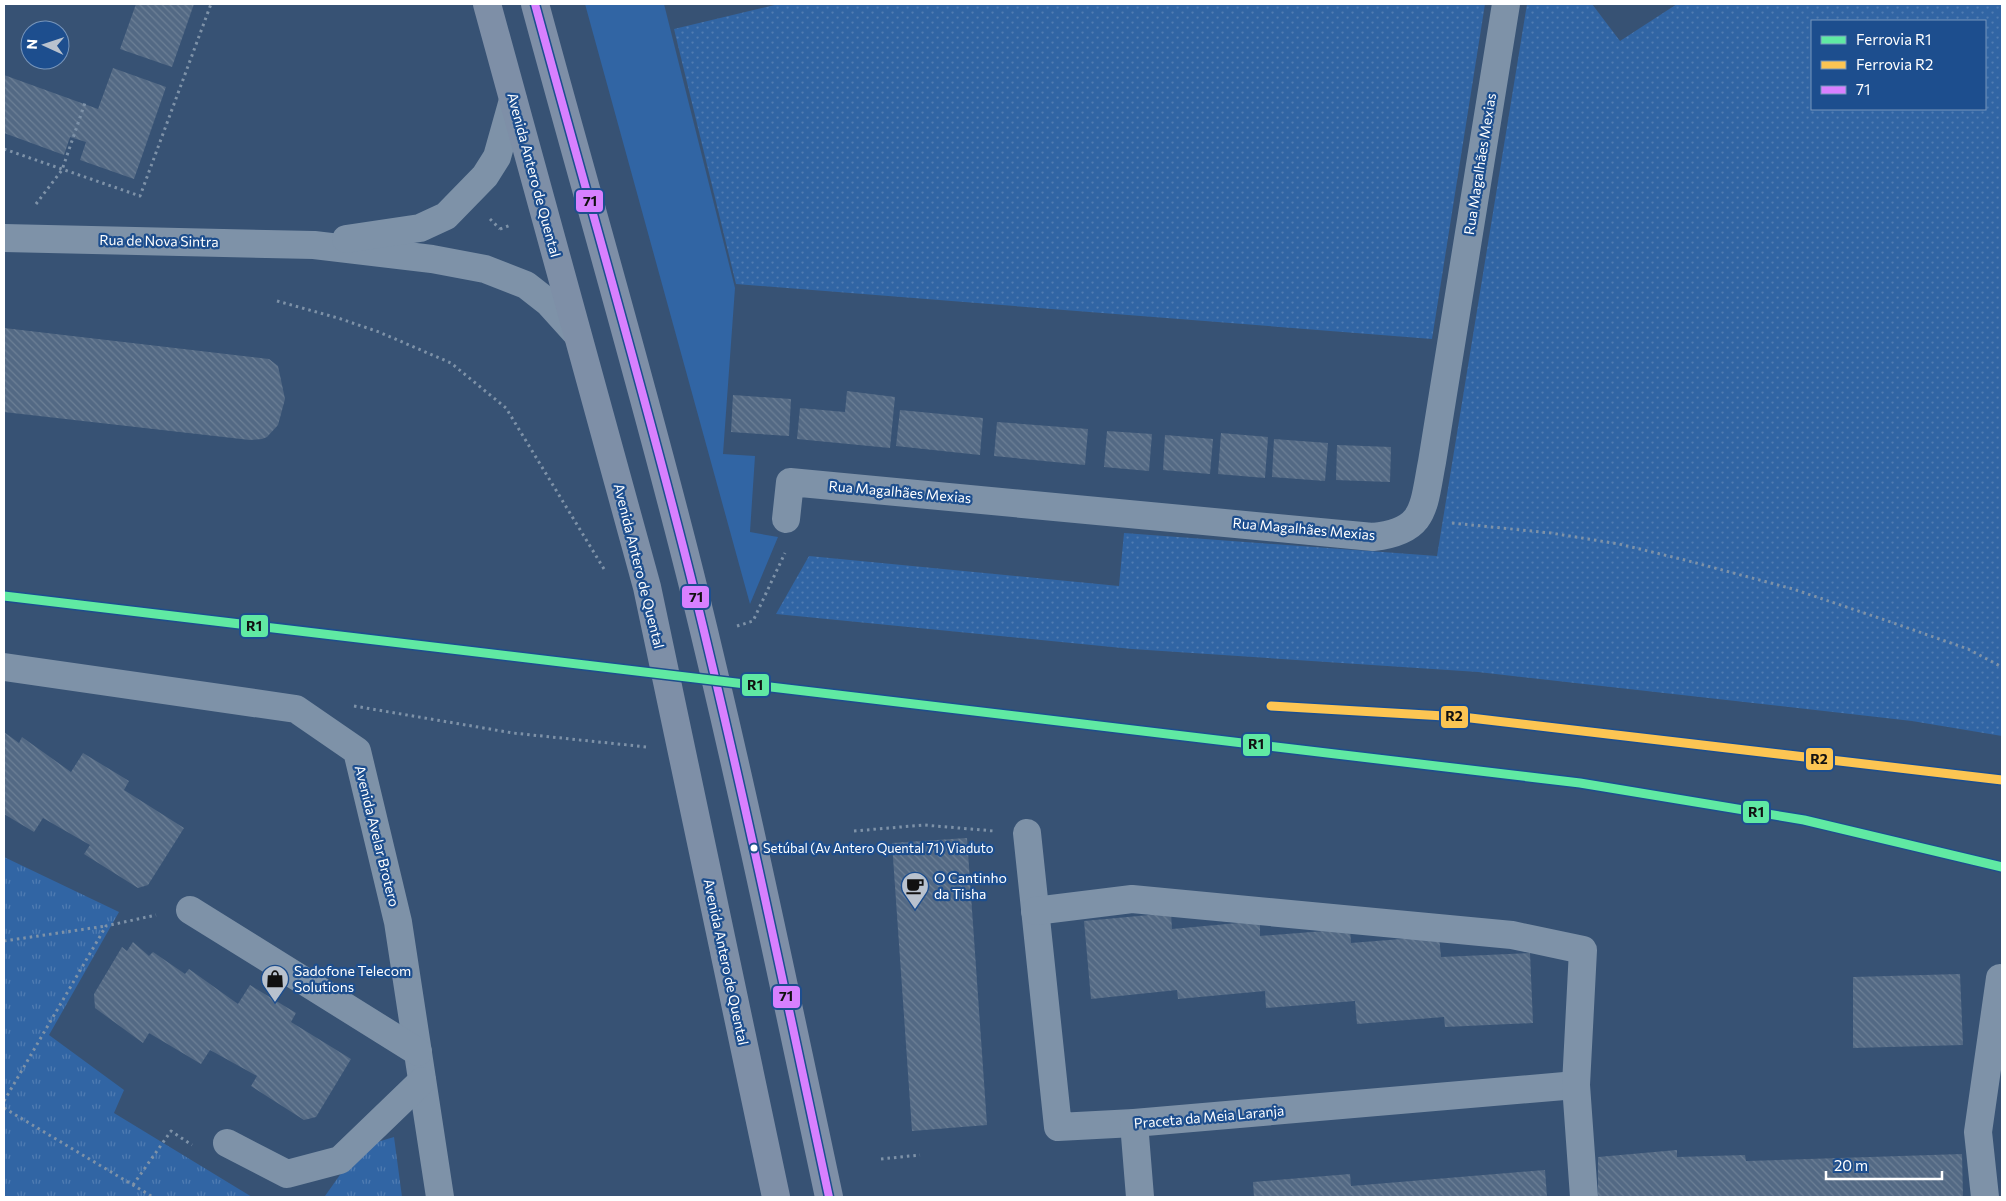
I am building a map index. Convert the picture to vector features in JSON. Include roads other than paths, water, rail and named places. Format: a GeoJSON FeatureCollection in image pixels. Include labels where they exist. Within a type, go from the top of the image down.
{"type":"FeatureCollection","features":[{"type":"Feature","properties":{"kind":"main road","name":"Avenida Antero de Quental"},"geometry":{"type":"LineString","coordinates":[[487,4],[647,587],[776,1196]]}},
{"type":"Feature","properties":{"kind":"main road"},"geometry":{"type":"LineString","coordinates":[[535,4],[648,414],[694,594],[755,853],[829,1197]]}},
{"type":"Feature","properties":{"kind":"street","name":"Rua Magalhães Mexias"},"geometry":{"type":"LineString","coordinates":[[786,519],[790,482],[1373,537],[1392,535],[1404,530],[1417,520],[1425,497],[1432,462],[1506,4]]}},
{"type":"Feature","properties":{"kind":"street","name":"Rua de Nova Sintra"},"geometry":{"type":"LineString","coordinates":[[314,244],[420,228],[446,216],[485,176],[497,157],[513,100]]}},
{"type":"Feature","properties":{"kind":"street","name":"Rua de Nova Sintra"},"geometry":{"type":"LineString","coordinates":[[4,238],[314,244],[432,259],[502,274],[526,285],[549,303],[577,334]]}},
{"type":"Feature","properties":{"kind":"street","name":"Avenida Avelar Brotero"},"geometry":{"type":"LineString","coordinates":[[4,667],[296,709],[357,751],[398,922],[440,1197]]}},
{"type":"Feature","properties":{"kind":"street","name":"Praceta da Meia Laranja"},"geometry":{"type":"LineString","coordinates":[[1027,833],[1058,1126],[1134,1123],[1576,1084]]}},
{"type":"Feature","properties":{"kind":"street"},"geometry":{"type":"LineString","coordinates":[[1035,911],[1132,899],[1512,935],[1584,950],[1576,1084],[1584,1197]]}},
{"type":"Feature","properties":{"kind":"street"},"geometry":{"type":"LineString","coordinates":[[190,910],[418,1052]]}},
{"type":"Feature","properties":{"kind":"street"},"geometry":{"type":"LineString","coordinates":[[1985,1197],[1978,1132],[1997,1044],[2000,978]]}},
{"type":"Feature","properties":{"kind":"street"},"geometry":{"type":"LineString","coordinates":[[227,1144],[287,1174],[340,1160],[422,1081]]}},
{"type":"Feature","properties":{"kind":"street"},"geometry":{"type":"LineString","coordinates":[[1134,1123],[1140,1197]]}},
{"type":"Feature","properties":{"kind":"rail line","name":"R1"},"geometry":{"type":"LineString","coordinates":[[4,596],[1580,783],[1804,820],[2002,867]]}},
{"type":"Feature","properties":{"kind":"rail line","name":"R2"},"geometry":{"type":"LineString","coordinates":[[1271,706],[1462,717],[2002,780]]}},
{"type":"Feature","properties":{"kind":"place","name":"Setúbal (Av Antero Quental 71) Viaduto"},"geometry":{"type":"Point","coordinates":[754,848]}},
{"type":"Feature","properties":{"kind":"place","name":"O Cantinho da Tisha"},"geometry":{"type":"Point","coordinates":[915,910]}},
{"type":"Feature","properties":{"kind":"place","name":"Sadofone Telecom Solutions"},"geometry":{"type":"Point","coordinates":[275,1003]}}]}
